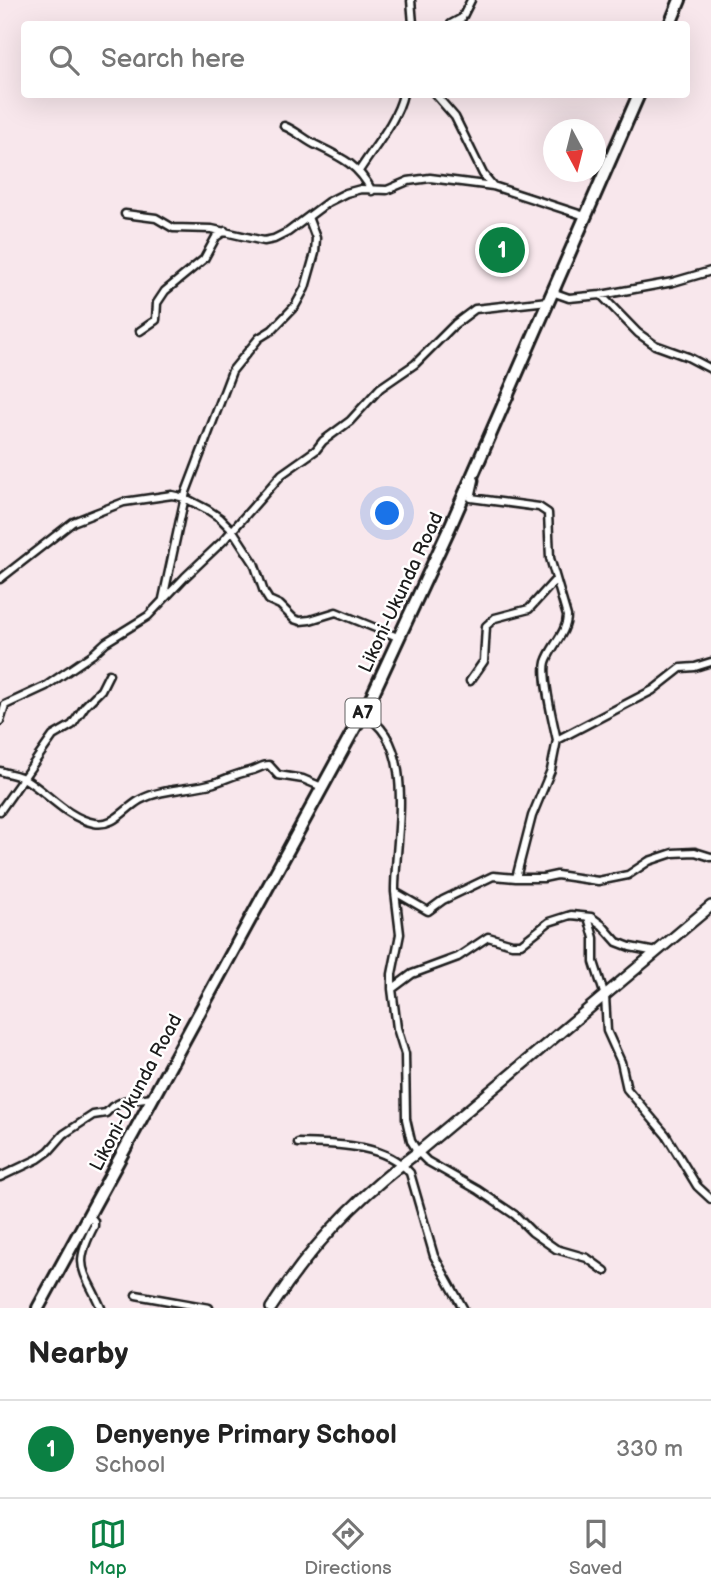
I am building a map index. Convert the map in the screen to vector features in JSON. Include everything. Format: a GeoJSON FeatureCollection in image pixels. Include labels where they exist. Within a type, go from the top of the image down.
{"type":"FeatureCollection","features":[{"type":"Feature","properties":{"kind":"highway"},"geometry":{"type":"LineString","coordinates":[[671,21],[680,0]]}},
{"type":"Feature","properties":{"kind":"highway","name":"Likoni-Ukunda Road"},"geometry":{"type":"LineString","coordinates":[[38,1308],[322,788],[400,638],[637,98]]}},
{"type":"Feature","properties":{"kind":"street"},"geometry":{"type":"LineString","coordinates":[[411,0],[414,21]]}},
{"type":"Feature","properties":{"kind":"street"},"geometry":{"type":"LineString","coordinates":[[457,21],[462,18],[471,0]]}},
{"type":"Feature","properties":{"kind":"street"},"geometry":{"type":"LineString","coordinates":[[359,172],[384,130],[395,118],[402,98]]}},
{"type":"Feature","properties":{"kind":"street"},"geometry":{"type":"LineString","coordinates":[[438,98],[454,117],[483,174],[493,186]]}},
{"type":"Feature","properties":{"kind":"street"},"geometry":{"type":"LineString","coordinates":[[284,127],[342,157],[359,172],[372,191]]}},
{"type":"Feature","properties":{"kind":"street"},"geometry":{"type":"LineString","coordinates":[[125,214],[156,218],[173,228],[225,231],[264,241],[288,232],[328,202],[346,193],[360,189],[387,190],[408,181],[430,178],[493,186],[585,216]]}},
{"type":"Feature","properties":{"kind":"street"},"geometry":{"type":"LineString","coordinates":[[163,600],[185,498],[232,371],[259,338],[272,330],[295,306],[306,288],[316,238],[308,217]]}},
{"type":"Feature","properties":{"kind":"street"},"geometry":{"type":"LineString","coordinates":[[140,331],[156,320],[157,303],[165,291],[204,259],[216,237],[225,231]]}},
{"type":"Feature","properties":{"kind":"street"},"geometry":{"type":"LineString","coordinates":[[0,721],[5,705],[46,686],[106,642],[148,616],[233,531],[282,474],[316,450],[323,441],[349,421],[380,388],[415,364],[455,324],[475,309],[550,296],[569,298],[601,295],[673,282],[711,271]]}},
{"type":"Feature","properties":{"kind":"street"},"geometry":{"type":"LineString","coordinates":[[601,295],[638,333],[655,345],[711,369]]}},
{"type":"Feature","properties":{"kind":"street"},"geometry":{"type":"LineString","coordinates":[[479,456],[471,498],[539,508],[548,513],[550,558],[567,617],[567,625],[546,663],[545,677],[557,740],[551,770],[532,816],[516,877]]}},
{"type":"Feature","properties":{"kind":"street"},"geometry":{"type":"LineString","coordinates":[[0,579],[73,522],[108,506],[172,495],[185,498],[220,518],[233,531],[254,563],[269,600],[280,605],[294,619],[310,620],[340,612],[400,638]]}},
{"type":"Feature","properties":{"kind":"street"},"geometry":{"type":"LineString","coordinates":[[470,681],[484,661],[486,626],[495,618],[529,609],[556,579]]}},
{"type":"Feature","properties":{"kind":"street"},"geometry":{"type":"LineString","coordinates":[[557,740],[653,690],[681,668],[711,662]]}},
{"type":"Feature","properties":{"kind":"street"},"geometry":{"type":"LineString","coordinates":[[0,811],[53,736],[72,725],[85,706],[101,690],[109,674]]}},
{"type":"Feature","properties":{"kind":"street"},"geometry":{"type":"LineString","coordinates":[[362,713],[385,732],[397,762],[399,826],[394,871],[400,934],[392,974],[392,989],[397,1028],[405,1054],[406,1119],[411,1141],[427,1161],[515,1215],[532,1232],[556,1249],[587,1258],[605,1271]]}},
{"type":"Feature","properties":{"kind":"street"},"geometry":{"type":"LineString","coordinates":[[0,771],[24,778],[55,803],[82,819],[95,823],[113,821],[136,802],[150,795],[214,782],[240,772],[252,771],[261,765],[269,765],[278,775],[303,779],[322,788]]}},
{"type":"Feature","properties":{"kind":"street"},"geometry":{"type":"LineString","coordinates":[[395,892],[428,911],[443,900],[493,876],[543,878],[556,875],[598,881],[628,875],[649,861],[673,853],[695,852],[711,857]]}},
{"type":"Feature","properties":{"kind":"street"},"geometry":{"type":"LineString","coordinates":[[271,1308],[296,1270],[331,1228],[376,1183],[418,1152],[711,906]]}},
{"type":"Feature","properties":{"kind":"street"},"geometry":{"type":"LineString","coordinates":[[392,989],[412,974],[458,957],[488,937],[521,944],[549,922],[571,915],[588,917],[602,925],[617,942],[656,952]]}},
{"type":"Feature","properties":{"kind":"street"},"geometry":{"type":"LineString","coordinates":[[588,917],[594,938],[594,962],[605,996],[607,1031],[621,1062],[627,1089],[666,1135],[697,1186],[711,1199]]}},
{"type":"Feature","properties":{"kind":"street"},"geometry":{"type":"LineString","coordinates":[[0,1177],[38,1159],[65,1134],[93,1115],[106,1113],[124,1101],[152,1097]]}},
{"type":"Feature","properties":{"kind":"street"},"geometry":{"type":"LineString","coordinates":[[298,1143],[336,1144],[374,1151],[402,1163],[410,1173],[434,1256],[463,1308]]}},
{"type":"Feature","properties":{"kind":"street"},"geometry":{"type":"LineString","coordinates":[[89,1215],[94,1226],[81,1255],[83,1273],[101,1308]]}},
{"type":"Feature","properties":{"kind":"street"},"geometry":{"type":"LineString","coordinates":[[136,1295],[209,1308]]}},
{"type":"Feature","properties":{"kind":"place","name":"Denyenye Primary School"},"geometry":{"type":"Point","coordinates":[502,250]}}]}
